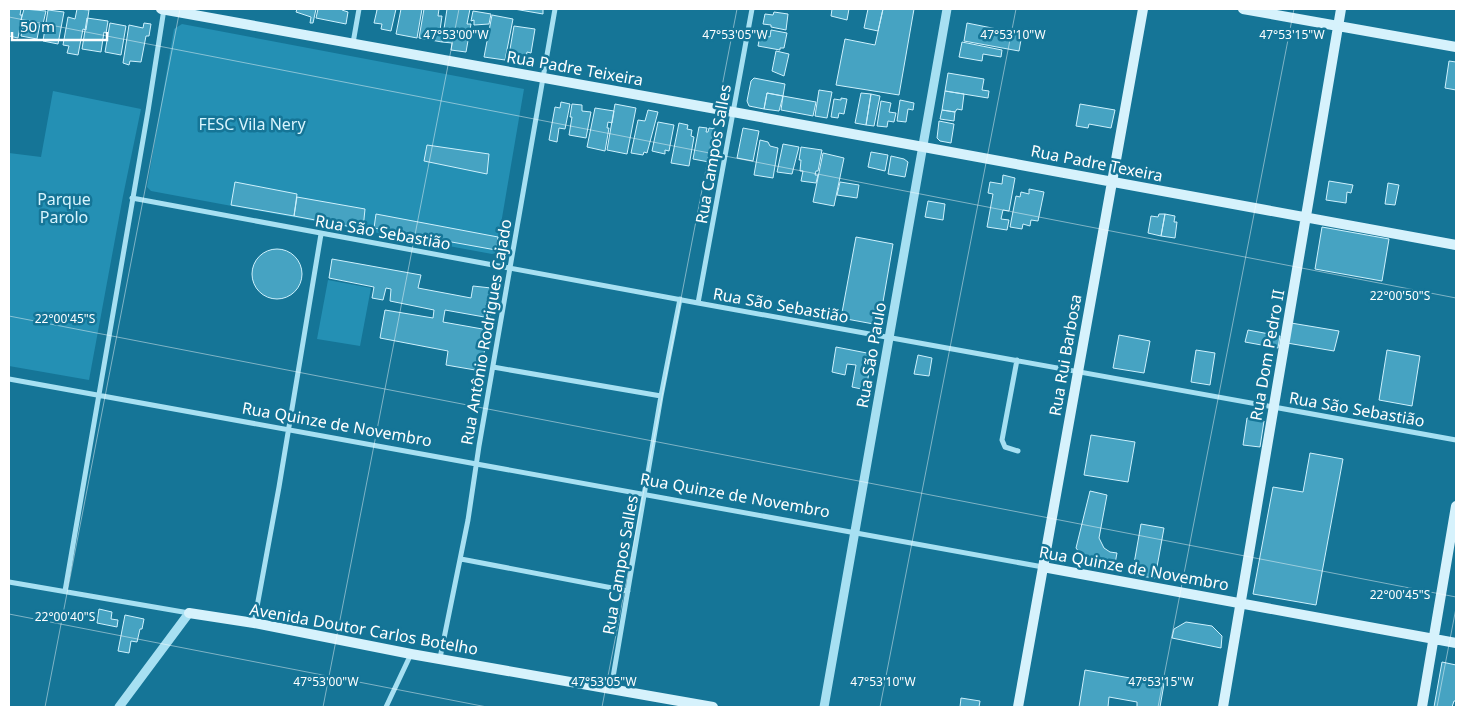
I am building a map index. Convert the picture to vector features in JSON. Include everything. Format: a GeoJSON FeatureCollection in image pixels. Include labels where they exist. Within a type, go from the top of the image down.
{"type":"FeatureCollection","features":[{"type":"Feature","properties":{"kind":"main road"},"geometry":{"type":"LineString","coordinates":[[163,9],[353,44]]}},
{"type":"Feature","properties":{"kind":"main road","name":"Rua Rui Barbosa"},"geometry":{"type":"LineString","coordinates":[[1018,707],[1143,9]]}},
{"type":"Feature","properties":{"kind":"main road"},"geometry":{"type":"LineString","coordinates":[[1243,9],[1456,46]]}},
{"type":"Feature","properties":{"kind":"main road","name":"Rua Dom Pedro II"},"geometry":{"type":"LineString","coordinates":[[1224,707],[1341,9]]}},
{"type":"Feature","properties":{"kind":"main road","name":"Rua Padre Teixeira"},"geometry":{"type":"LineString","coordinates":[[353,44],[733,112]]}},
{"type":"Feature","properties":{"kind":"main road","name":"Rua Padre Texeira"},"geometry":{"type":"LineString","coordinates":[[733,112],[1456,245]]}},
{"type":"Feature","properties":{"kind":"main road"},"geometry":{"type":"LineString","coordinates":[[1422,707],[1456,506]]}},
{"type":"Feature","properties":{"kind":"main road","name":"Rua Quinze de Novembro"},"geometry":{"type":"LineString","coordinates":[[1043,567],[1456,643]]}},
{"type":"Feature","properties":{"kind":"main road","name":"Avenida Doutor Carlos Botelho"},"geometry":{"type":"LineString","coordinates":[[190,613],[713,707]]}},
{"type":"Feature","properties":{"kind":"street"},"geometry":{"type":"LineString","coordinates":[[65,592],[163,9]]}},
{"type":"Feature","properties":{"kind":"street"},"geometry":{"type":"LineString","coordinates":[[353,44],[359,9]]}},
{"type":"Feature","properties":{"kind":"street","name":"Rua Antônio Rodrigues Cajado"},"geometry":{"type":"LineString","coordinates":[[440,658],[461,559],[555,9]]}},
{"type":"Feature","properties":{"kind":"street","name":"Rua Campos Salles"},"geometry":{"type":"LineString","coordinates":[[698,303],[752,9]]}},
{"type":"Feature","properties":{"kind":"street","name":"Rua São Paulo"},"geometry":{"type":"LineString","coordinates":[[824,707],[948,9]]}},
{"type":"Feature","properties":{"kind":"street","name":"Rua São Sebastião"},"geometry":{"type":"LineString","coordinates":[[132,198],[698,303],[1456,440]]}},
{"type":"Feature","properties":{"kind":"street"},"geometry":{"type":"LineString","coordinates":[[254,623],[321,234]]}},
{"type":"Feature","properties":{"kind":"street","name":"Rua Campos Salles"},"geometry":{"type":"LineString","coordinates":[[611,689],[661,396],[680,299]]}},
{"type":"Feature","properties":{"kind":"street"},"geometry":{"type":"LineString","coordinates":[[1017,360],[1002,440],[1005,447],[1018,451]]}},
{"type":"Feature","properties":{"kind":"street"},"geometry":{"type":"LineString","coordinates":[[493,367],[661,396]]}},
{"type":"Feature","properties":{"kind":"street","name":"Rua Quinze de Novembro"},"geometry":{"type":"LineString","coordinates":[[9,379],[1043,567]]}},
{"type":"Feature","properties":{"kind":"street"},"geometry":{"type":"LineString","coordinates":[[461,559],[628,591]]}},
{"type":"Feature","properties":{"kind":"street","name":"Avenida Doutor Carlos Botelho"},"geometry":{"type":"LineString","coordinates":[[9,582],[190,613]]}},
{"type":"Feature","properties":{"kind":"street"},"geometry":{"type":"LineString","coordinates":[[119,707],[190,613]]}},
{"type":"Feature","properties":{"kind":"street"},"geometry":{"type":"LineString","coordinates":[[386,707],[411,654]]}},
{"type":"Feature","properties":{"kind":"green space","name":"FESC Vila Nery"},"geometry":{"type":"Polygon","coordinates":[[[182,24],[524,89],[496,253],[492,254],[151,191],[147,187],[174,29],[182,24]]]}},
{"type":"Feature","properties":{"kind":"green space","name":"Parque Parolo"},"geometry":{"type":"Polygon","coordinates":[[[53,91],[141,109],[89,380],[9,366],[9,153],[41,157],[53,91]]]}},
{"type":"Feature","properties":{"kind":"green space"},"geometry":{"type":"Polygon","coordinates":[[[328,280],[371,288],[360,346],[317,339],[328,280]]]}},
{"type":"Feature","properties":{"kind":"building"},"geometry":{"type":"Polygon","coordinates":[[[9,9],[21,9],[20,15],[22,15],[18,38],[9,36],[9,9]]]}},
{"type":"Feature","properties":{"kind":"building"},"geometry":{"type":"Polygon","coordinates":[[[24,9],[46,11],[43,24],[40,24],[37,39],[21,36],[24,21],[21,20],[24,9]]]}},
{"type":"Feature","properties":{"kind":"building"},"geometry":{"type":"Polygon","coordinates":[[[77,9],[89,10],[86,30],[83,29],[78,55],[67,53],[69,46],[63,45],[68,17],[75,19],[77,9]]]}},
{"type":"Feature","properties":{"kind":"building"},"geometry":{"type":"Polygon","coordinates":[[[297,9],[316,9],[313,23],[310,23],[311,17],[296,12],[297,9]]]}},
{"type":"Feature","properties":{"kind":"building"},"geometry":{"type":"Polygon","coordinates":[[[318,9],[342,9],[348,12],[346,24],[316,18],[318,9]]]}},
{"type":"Feature","properties":{"kind":"building"},"geometry":{"type":"Polygon","coordinates":[[[374,9],[396,9],[391,31],[381,29],[382,24],[374,23],[377,10],[374,9]]]}},
{"type":"Feature","properties":{"kind":"building"},"geometry":{"type":"Polygon","coordinates":[[[401,9],[422,9],[417,38],[396,34],[401,9]]]}},
{"type":"Feature","properties":{"kind":"building"},"geometry":{"type":"Polygon","coordinates":[[[424,9],[439,9],[438,16],[442,16],[440,30],[444,30],[442,42],[419,38],[424,9]]]}},
{"type":"Feature","properties":{"kind":"building"},"geometry":{"type":"Polygon","coordinates":[[[447,9],[470,9],[467,24],[471,24],[466,52],[451,50],[452,43],[442,42],[447,9]]]}},
{"type":"Feature","properties":{"kind":"building"},"geometry":{"type":"Polygon","coordinates":[[[514,9],[543,9],[543,14],[514,9]]]}},
{"type":"Feature","properties":{"kind":"building"},"geometry":{"type":"Polygon","coordinates":[[[832,9],[849,9],[847,20],[831,16],[832,9]]]}},
{"type":"Feature","properties":{"kind":"building"},"geometry":{"type":"Polygon","coordinates":[[[868,9],[883,9],[878,31],[864,28],[868,9]]]}},
{"type":"Feature","properties":{"kind":"building"},"geometry":{"type":"Polygon","coordinates":[[[883,9],[914,9],[899,95],[836,85],[845,39],[875,45],[883,9]]]}},
{"type":"Feature","properties":{"kind":"building"},"geometry":{"type":"Polygon","coordinates":[[[48,10],[64,12],[58,44],[43,41],[48,10]]]}},
{"type":"Feature","properties":{"kind":"building"},"geometry":{"type":"Polygon","coordinates":[[[473,11],[491,14],[489,24],[474,25],[474,20],[471,21],[473,11]]]}},
{"type":"Feature","properties":{"kind":"building"},"geometry":{"type":"Polygon","coordinates":[[[774,12],[788,14],[786,30],[763,24],[765,14],[773,15],[774,12]]]}},
{"type":"Feature","properties":{"kind":"building"},"geometry":{"type":"Polygon","coordinates":[[[492,15],[513,19],[505,60],[484,57],[492,15]]]}},
{"type":"Feature","properties":{"kind":"building"},"geometry":{"type":"Polygon","coordinates":[[[87,18],[108,21],[101,52],[82,49],[87,18]]]}},
{"type":"Feature","properties":{"kind":"building"},"geometry":{"type":"Polygon","coordinates":[[[110,23],[126,26],[121,55],[105,52],[110,23]]]}},
{"type":"Feature","properties":{"kind":"building"},"geometry":{"type":"Polygon","coordinates":[[[144,23],[151,24],[149,36],[146,36],[141,62],[130,61],[129,65],[123,63],[129,25],[143,28],[144,23]]]}},
{"type":"Feature","properties":{"kind":"building"},"geometry":{"type":"Polygon","coordinates":[[[967,23],[1022,34],[1019,51],[964,41],[967,23]]]}},
{"type":"Feature","properties":{"kind":"building"},"geometry":{"type":"Polygon","coordinates":[[[514,26],[535,29],[531,53],[527,52],[526,58],[509,55],[514,26]]]}},
{"type":"Feature","properties":{"kind":"building"},"geometry":{"type":"Polygon","coordinates":[[[771,30],[787,33],[784,48],[780,48],[780,50],[758,46],[760,35],[770,37],[771,30]]]}},
{"type":"Feature","properties":{"kind":"building"},"geometry":{"type":"Polygon","coordinates":[[[962,42],[1002,50],[1001,57],[983,54],[982,61],[959,57],[962,42]]]}},
{"type":"Feature","properties":{"kind":"building"},"geometry":{"type":"Polygon","coordinates":[[[776,51],[789,54],[784,76],[772,71],[776,51]]]}},
{"type":"Feature","properties":{"kind":"building"},"geometry":{"type":"Polygon","coordinates":[[[1449,61],[1456,62],[1456,90],[1445,88],[1449,61]]]}},
{"type":"Feature","properties":{"kind":"building"},"geometry":{"type":"Polygon","coordinates":[[[948,73],[984,79],[982,90],[989,91],[988,98],[945,91],[948,73]]]}},
{"type":"Feature","properties":{"kind":"building"},"geometry":{"type":"Polygon","coordinates":[[[754,78],[785,84],[783,96],[767,93],[764,109],[749,106],[747,101],[751,81],[754,78]]]}},
{"type":"Feature","properties":{"kind":"building"},"geometry":{"type":"Polygon","coordinates":[[[819,90],[832,92],[827,118],[815,116],[819,90]]]}},
{"type":"Feature","properties":{"kind":"building"},"geometry":{"type":"Polygon","coordinates":[[[945,91],[964,94],[962,110],[957,109],[955,112],[942,110],[945,91]]]}},
{"type":"Feature","properties":{"kind":"building"},"geometry":{"type":"Polygon","coordinates":[[[767,93],[783,96],[779,111],[764,109],[767,93]]]}},
{"type":"Feature","properties":{"kind":"building"},"geometry":{"type":"Polygon","coordinates":[[[861,93],[871,94],[866,125],[855,123],[861,93]]]}},
{"type":"Feature","properties":{"kind":"building"},"geometry":{"type":"Polygon","coordinates":[[[871,94],[880,96],[874,126],[866,125],[871,94]]]}},
{"type":"Feature","properties":{"kind":"building"},"geometry":{"type":"Polygon","coordinates":[[[783,96],[816,102],[813,116],[781,110],[783,96]]]}},
{"type":"Feature","properties":{"kind":"building"},"geometry":{"type":"Polygon","coordinates":[[[841,98],[847,99],[844,114],[839,113],[838,118],[831,117],[834,99],[841,100],[841,98]]]}},
{"type":"Feature","properties":{"kind":"building"},"geometry":{"type":"Polygon","coordinates":[[[900,100],[914,103],[913,110],[908,109],[906,122],[897,121],[900,100]]]}},
{"type":"Feature","properties":{"kind":"building"},"geometry":{"type":"Polygon","coordinates":[[[881,101],[891,103],[889,112],[896,113],[894,122],[888,121],[887,127],[877,126],[881,101]]]}},
{"type":"Feature","properties":{"kind":"building"},"geometry":{"type":"Polygon","coordinates":[[[561,102],[570,104],[565,129],[559,128],[557,142],[549,140],[555,107],[560,108],[561,102]]]}},
{"type":"Feature","properties":{"kind":"building"},"geometry":{"type":"Polygon","coordinates":[[[572,104],[582,105],[582,111],[591,112],[586,138],[569,135],[572,104]]]}},
{"type":"Feature","properties":{"kind":"building"},"geometry":{"type":"Polygon","coordinates":[[[615,104],[636,108],[627,154],[607,150],[615,104]]]}},
{"type":"Feature","properties":{"kind":"building"},"geometry":{"type":"Polygon","coordinates":[[[1080,104],[1115,110],[1111,128],[1089,124],[1088,128],[1076,126],[1080,104]]]}},
{"type":"Feature","properties":{"kind":"building"},"geometry":{"type":"Polygon","coordinates":[[[595,108],[614,111],[612,123],[608,122],[607,128],[609,128],[605,151],[587,147],[595,108]]]}},
{"type":"Feature","properties":{"kind":"building"},"geometry":{"type":"Polygon","coordinates":[[[648,110],[658,112],[647,153],[644,152],[643,155],[631,153],[638,120],[645,121],[648,110]]]}},
{"type":"Feature","properties":{"kind":"building"},"geometry":{"type":"Polygon","coordinates":[[[942,110],[955,112],[954,121],[940,119],[942,110]]]}},
{"type":"Feature","properties":{"kind":"building"},"geometry":{"type":"Polygon","coordinates":[[[939,121],[954,124],[951,143],[940,141],[937,138],[939,121]]]}},
{"type":"Feature","properties":{"kind":"building"},"geometry":{"type":"Polygon","coordinates":[[[658,122],[674,125],[669,151],[665,150],[665,154],[652,151],[658,122]]]}},
{"type":"Feature","properties":{"kind":"building"},"geometry":{"type":"Polygon","coordinates":[[[679,123],[688,125],[687,129],[692,130],[691,136],[694,137],[689,166],[671,163],[679,123]]]}},
{"type":"Feature","properties":{"kind":"building"},"geometry":{"type":"Polygon","coordinates":[[[699,127],[707,128],[706,132],[708,132],[709,128],[715,129],[709,162],[693,159],[699,127]]]}},
{"type":"Feature","properties":{"kind":"building"},"geometry":{"type":"Polygon","coordinates":[[[743,128],[759,131],[753,161],[737,158],[743,128]]]}},
{"type":"Feature","properties":{"kind":"building"},"geometry":{"type":"Polygon","coordinates":[[[760,140],[778,148],[773,178],[754,175],[760,140]]]}},
{"type":"Feature","properties":{"kind":"building"},"geometry":{"type":"Polygon","coordinates":[[[783,144],[799,147],[792,174],[777,172],[783,144]]]}},
{"type":"Feature","properties":{"kind":"building"},"geometry":{"type":"Polygon","coordinates":[[[427,145],[489,154],[487,174],[424,161],[427,145]]]}},
{"type":"Feature","properties":{"kind":"building"},"geometry":{"type":"Polygon","coordinates":[[[801,147],[822,150],[818,171],[816,171],[815,175],[818,175],[816,183],[801,181],[803,171],[800,171],[801,160],[799,160],[801,147]]]}},
{"type":"Feature","properties":{"kind":"building"},"geometry":{"type":"Polygon","coordinates":[[[871,152],[888,155],[885,171],[868,167],[871,152]]]}},
{"type":"Feature","properties":{"kind":"building"},"geometry":{"type":"Polygon","coordinates":[[[823,153],[844,158],[834,206],[813,202],[823,153]]]}},
{"type":"Feature","properties":{"kind":"building"},"geometry":{"type":"Polygon","coordinates":[[[891,156],[908,162],[905,177],[888,174],[891,156]]]}},
{"type":"Feature","properties":{"kind":"building"},"geometry":{"type":"Polygon","coordinates":[[[1003,175],[1015,178],[1009,211],[1003,210],[1001,219],[1009,220],[1007,230],[987,227],[993,194],[988,193],[990,182],[1002,184],[1003,175]]]}},
{"type":"Feature","properties":{"kind":"building"},"geometry":{"type":"Polygon","coordinates":[[[1329,181],[1353,185],[1351,193],[1347,192],[1346,203],[1326,200],[1329,181]]]}},
{"type":"Feature","properties":{"kind":"building"},"geometry":{"type":"Polygon","coordinates":[[[235,182],[297,194],[294,216],[231,205],[235,182]]]}},
{"type":"Feature","properties":{"kind":"building"},"geometry":{"type":"Polygon","coordinates":[[[840,182],[859,185],[857,198],[837,195],[840,182]]]}},
{"type":"Feature","properties":{"kind":"building"},"geometry":{"type":"Polygon","coordinates":[[[1388,183],[1399,185],[1395,205],[1385,204],[1388,183]]]}},
{"type":"Feature","properties":{"kind":"building"},"geometry":{"type":"Polygon","coordinates":[[[1029,189],[1044,192],[1038,221],[1031,220],[1030,226],[1023,224],[1022,229],[1010,227],[1016,196],[1020,197],[1021,192],[1029,194],[1029,189]]]}},
{"type":"Feature","properties":{"kind":"building"},"geometry":{"type":"Polygon","coordinates":[[[297,197],[365,209],[363,229],[294,216],[297,197]]]}},
{"type":"Feature","properties":{"kind":"building"},"geometry":{"type":"Polygon","coordinates":[[[928,201],[945,204],[943,220],[925,217],[928,201]]]}},
{"type":"Feature","properties":{"kind":"building"},"geometry":{"type":"Polygon","coordinates":[[[376,214],[498,237],[496,250],[374,228],[376,214]]]}},
{"type":"Feature","properties":{"kind":"building"},"geometry":{"type":"Polygon","coordinates":[[[1159,214],[1165,214],[1161,236],[1148,233],[1151,216],[1158,217],[1159,214]]]}},
{"type":"Feature","properties":{"kind":"building"},"geometry":{"type":"Polygon","coordinates":[[[1165,214],[1175,216],[1174,222],[1177,222],[1175,238],[1161,236],[1165,214]]]}},
{"type":"Feature","properties":{"kind":"building"},"geometry":{"type":"Polygon","coordinates":[[[1322,227],[1389,239],[1382,281],[1315,269],[1322,227]]]}},
{"type":"Feature","properties":{"kind":"building"},"geometry":{"type":"Polygon","coordinates":[[[856,237],[893,244],[879,325],[841,318],[856,237]]]}},
{"type":"Feature","properties":{"kind":"building"},"geometry":{"type":"Polygon","coordinates":[[[277,249],[291,253],[298,260],[302,274],[298,288],[291,295],[277,299],[263,295],[256,288],[252,274],[256,260],[263,253],[277,249]]]}},
{"type":"Feature","properties":{"kind":"building"},"geometry":{"type":"Polygon","coordinates":[[[332,259],[421,275],[418,288],[471,298],[473,286],[491,288],[486,305],[492,306],[490,318],[445,310],[443,322],[488,330],[481,371],[446,365],[448,351],[380,338],[385,310],[433,318],[434,310],[390,301],[391,289],[386,288],[383,300],[372,298],[374,287],[329,278],[332,259]]]}},
{"type":"Feature","properties":{"kind":"building"},"geometry":{"type":"Polygon","coordinates":[[[1291,323],[1339,331],[1334,351],[1287,343],[1291,323]]]}},
{"type":"Feature","properties":{"kind":"building"},"geometry":{"type":"Polygon","coordinates":[[[1248,330],[1280,336],[1278,348],[1245,342],[1248,330]]]}},
{"type":"Feature","properties":{"kind":"building"},"geometry":{"type":"Polygon","coordinates":[[[1119,335],[1150,341],[1144,373],[1113,368],[1119,335]]]}},
{"type":"Feature","properties":{"kind":"building"},"geometry":{"type":"Polygon","coordinates":[[[836,347],[872,354],[866,390],[852,387],[856,365],[847,364],[845,375],[832,372],[836,347]]]}},
{"type":"Feature","properties":{"kind":"building"},"geometry":{"type":"Polygon","coordinates":[[[1196,350],[1215,353],[1210,385],[1191,382],[1196,350]]]}},
{"type":"Feature","properties":{"kind":"building"},"geometry":{"type":"Polygon","coordinates":[[[1387,350],[1420,356],[1412,406],[1379,400],[1387,350]]]}},
{"type":"Feature","properties":{"kind":"building"},"geometry":{"type":"Polygon","coordinates":[[[918,355],[932,358],[929,376],[914,374],[918,355]]]}},
{"type":"Feature","properties":{"kind":"building"},"geometry":{"type":"Polygon","coordinates":[[[1247,418],[1264,421],[1260,447],[1243,445],[1247,418]]]}},
{"type":"Feature","properties":{"kind":"building"},"geometry":{"type":"Polygon","coordinates":[[[1091,435],[1135,442],[1128,482],[1084,475],[1091,435]]]}},
{"type":"Feature","properties":{"kind":"building"},"geometry":{"type":"Polygon","coordinates":[[[1310,453],[1343,459],[1316,605],[1253,594],[1273,487],[1303,492],[1310,453]]]}},
{"type":"Feature","properties":{"kind":"building"},"geometry":{"type":"Polygon","coordinates":[[[1090,491],[1107,495],[1099,538],[1104,548],[1110,552],[1117,553],[1114,569],[1091,568],[1076,548],[1090,491]]]}},
{"type":"Feature","properties":{"kind":"building"},"geometry":{"type":"Polygon","coordinates":[[[1141,524],[1164,528],[1155,578],[1132,575],[1141,524]]]}},
{"type":"Feature","properties":{"kind":"building"},"geometry":{"type":"Polygon","coordinates":[[[99,609],[112,612],[111,619],[118,620],[117,627],[97,623],[99,609]]]}},
{"type":"Feature","properties":{"kind":"building"},"geometry":{"type":"Polygon","coordinates":[[[125,615],[144,619],[137,642],[131,641],[129,653],[118,651],[125,615]]]}},
{"type":"Feature","properties":{"kind":"building"},"geometry":{"type":"Polygon","coordinates":[[[1186,622],[1212,626],[1222,636],[1221,648],[1172,638],[1174,629],[1186,622]]]}},
{"type":"Feature","properties":{"kind":"building"},"geometry":{"type":"Polygon","coordinates":[[[1442,662],[1456,665],[1456,701],[1454,701],[1452,707],[1434,707],[1442,662]]]}},
{"type":"Feature","properties":{"kind":"building"},"geometry":{"type":"Polygon","coordinates":[[[1085,670],[1164,684],[1160,707],[1137,707],[1137,702],[1109,697],[1108,707],[1079,707],[1085,670]]]}},
{"type":"Feature","properties":{"kind":"building"},"geometry":{"type":"Polygon","coordinates":[[[961,698],[980,701],[979,707],[960,707],[961,698]]]}}]}
